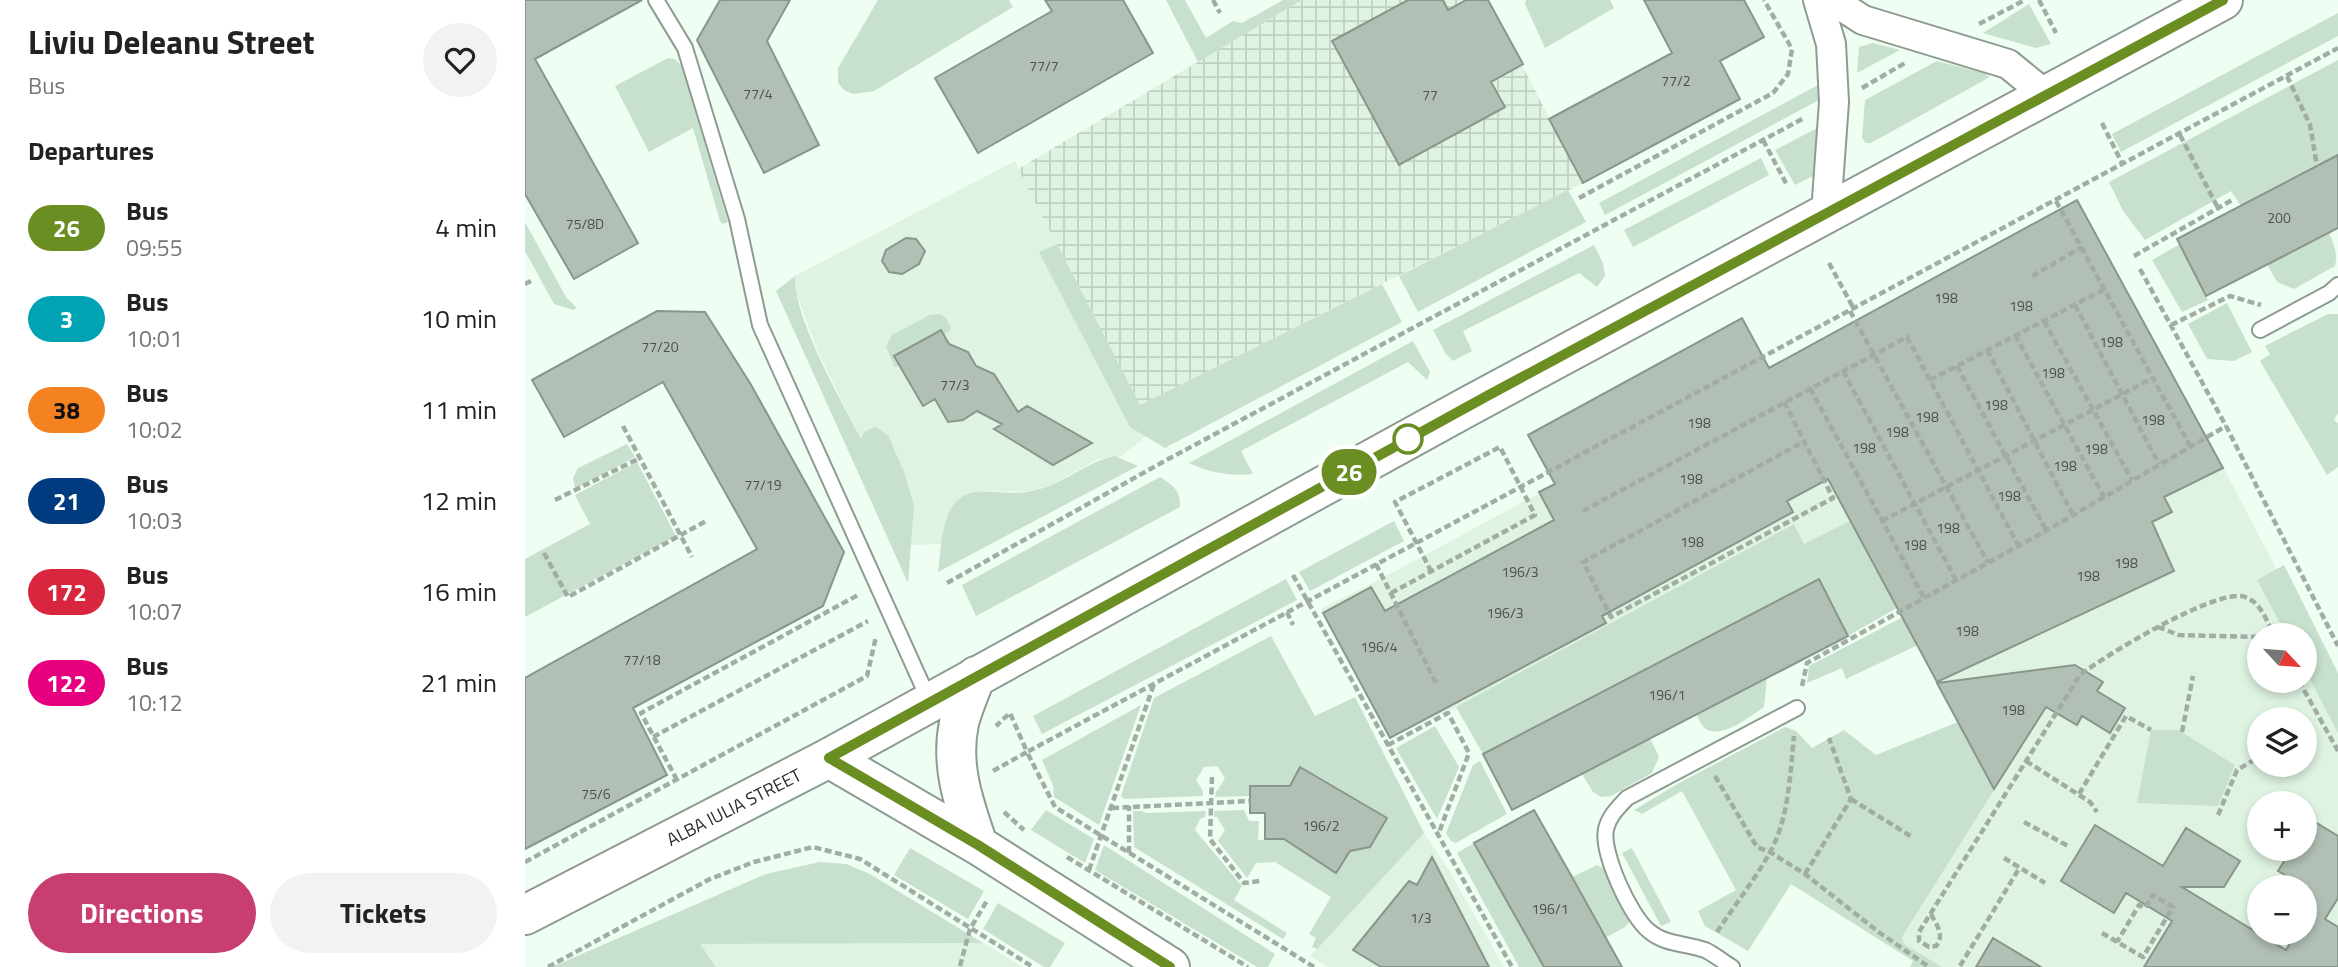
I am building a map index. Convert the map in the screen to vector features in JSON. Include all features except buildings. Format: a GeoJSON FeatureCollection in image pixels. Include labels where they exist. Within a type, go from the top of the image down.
{"type":"FeatureCollection","features":[{"type":"Feature","properties":{"kind":"main road","name":"ALBA IULIA STREET"},"geometry":{"type":"LineString","coordinates":[[525,915],[829,758],[1826,213],[2223,0]]}},
{"type":"Feature","properties":{"kind":"main road"},"geometry":{"type":"LineString","coordinates":[[976,676],[960,721],[955,755],[958,787],[978,845]]}},
{"type":"Feature","properties":{"kind":"main road"},"geometry":{"type":"LineString","coordinates":[[829,758],[978,845],[1170,967]]}},
{"type":"Feature","properties":{"kind":"street"},"geometry":{"type":"LineString","coordinates":[[1818,0],[1831,44],[1834,102],[1826,213]]}},
{"type":"Feature","properties":{"kind":"street"},"geometry":{"type":"LineString","coordinates":[[1832,0],[1863,20],[2008,64],[2046,95]]}},
{"type":"Feature","properties":{"kind":"lane"},"geometry":{"type":"LineString","coordinates":[[656,0],[685,48],[737,219],[761,325],[929,701]]}},
{"type":"Feature","properties":{"kind":"lane"},"geometry":{"type":"LineString","coordinates":[[2260,330],[2335,292]]}},
{"type":"Feature","properties":{"kind":"lane"},"geometry":{"type":"LineString","coordinates":[[1733,967],[1705,950],[1661,939],[1641,923],[1614,873],[1604,842],[1606,827],[1612,814],[1627,798],[1797,708]]}},
{"type":"Feature","properties":{"kind":"path"},"geometry":{"type":"LineString","coordinates":[[1213,0],[1220,13]]}},
{"type":"Feature","properties":{"kind":"path"},"geometry":{"type":"LineString","coordinates":[[1579,198],[1773,93],[1788,74],[1792,49],[1764,0]]}},
{"type":"Feature","properties":{"kind":"path"},"geometry":{"type":"LineString","coordinates":[[1978,24],[2025,0]]}},
{"type":"Feature","properties":{"kind":"path"},"geometry":{"type":"LineString","coordinates":[[2039,0],[2056,33]]}},
{"type":"Feature","properties":{"kind":"path"},"geometry":{"type":"LineString","coordinates":[[984,776],[2338,48]]}},
{"type":"Feature","properties":{"kind":"path"},"geometry":{"type":"LineString","coordinates":[[1862,88],[1913,58]]}},
{"type":"Feature","properties":{"kind":"path"},"geometry":{"type":"LineString","coordinates":[[2287,76],[2310,125],[2318,166]]}},
{"type":"Feature","properties":{"kind":"path"},"geometry":{"type":"LineString","coordinates":[[947,583],[1161,463],[1814,113]]}},
{"type":"Feature","properties":{"kind":"path"},"geometry":{"type":"LineString","coordinates":[[2102,123],[2123,165]]}},
{"type":"Feature","properties":{"kind":"path"},"geometry":{"type":"LineString","coordinates":[[2180,135],[2218,208]]}},
{"type":"Feature","properties":{"kind":"path"},"geometry":{"type":"LineString","coordinates":[[1763,140],[1787,185]]}},
{"type":"Feature","properties":{"kind":"path"},"geometry":{"type":"LineString","coordinates":[[2134,256],[2234,199]]}},
{"type":"Feature","properties":{"kind":"path"},"geometry":{"type":"LineString","coordinates":[[2056,201],[2190,446]]}},
{"type":"Feature","properties":{"kind":"path"},"geometry":{"type":"LineString","coordinates":[[2032,276],[2082,247]]}},
{"type":"Feature","properties":{"kind":"path"},"geometry":{"type":"LineString","coordinates":[[1829,264],[1873,354],[1988,563]]}},
{"type":"Feature","properties":{"kind":"path"},"geometry":{"type":"LineString","coordinates":[[2140,269],[2226,426],[2335,634],[2338,646]]}},
{"type":"Feature","properties":{"kind":"path"},"geometry":{"type":"LineString","coordinates":[[525,285],[531,281]]}},
{"type":"Feature","properties":{"kind":"path"},"geometry":{"type":"LineString","coordinates":[[1930,380],[2105,289]]}},
{"type":"Feature","properties":{"kind":"path"},"geometry":{"type":"LineString","coordinates":[[2171,325],[2230,296],[2291,313]]}},
{"type":"Feature","properties":{"kind":"path"},"geometry":{"type":"LineString","coordinates":[[2075,304],[2159,464]]}},
{"type":"Feature","properties":{"kind":"path"},"geometry":{"type":"LineString","coordinates":[[2044,321],[2132,480]]}},
{"type":"Feature","properties":{"kind":"path"},"geometry":{"type":"LineString","coordinates":[[2015,335],[2104,497]]}},
{"type":"Feature","properties":{"kind":"path"},"geometry":{"type":"LineString","coordinates":[[1583,510],[1907,337],[2018,545]]}},
{"type":"Feature","properties":{"kind":"path"},"geometry":{"type":"LineString","coordinates":[[1987,351],[2073,515]]}},
{"type":"Feature","properties":{"kind":"path"},"geometry":{"type":"LineString","coordinates":[[1957,366],[2046,530]]}},
{"type":"Feature","properties":{"kind":"path"},"geometry":{"type":"LineString","coordinates":[[1843,371],[1957,580]]}},
{"type":"Feature","properties":{"kind":"path"},"geometry":{"type":"LineString","coordinates":[[1882,521],[2153,378]]}},
{"type":"Feature","properties":{"kind":"path"},"geometry":{"type":"LineString","coordinates":[[1811,388],[1924,598]]}},
{"type":"Feature","properties":{"kind":"path"},"geometry":{"type":"LineString","coordinates":[[1784,402],[1805,441],[1833,498],[1611,617],[1583,562],[1805,441]]}},
{"type":"Feature","properties":{"kind":"path"},"geometry":{"type":"LineString","coordinates":[[623,426],[692,557]]}},
{"type":"Feature","properties":{"kind":"path"},"geometry":{"type":"LineString","coordinates":[[1705,950],[1770,852],[1781,825],[1789,785],[1797,708],[1807,663],[2073,515],[2226,426]]}},
{"type":"Feature","properties":{"kind":"path"},"geometry":{"type":"LineString","coordinates":[[1391,593],[1535,515],[1500,447],[1395,502],[1431,571]]}},
{"type":"Feature","properties":{"kind":"path"},"geometry":{"type":"LineString","coordinates":[[555,500],[640,458]]}},
{"type":"Feature","properties":{"kind":"path"},"geometry":{"type":"LineString","coordinates":[[544,553],[568,597],[708,520]]}},
{"type":"Feature","properties":{"kind":"path"},"geometry":{"type":"LineString","coordinates":[[1376,564],[1436,682]]}},
{"type":"Feature","properties":{"kind":"path"},"geometry":{"type":"LineString","coordinates":[[1293,575],[1512,967]]}},
{"type":"Feature","properties":{"kind":"path"},"geometry":{"type":"LineString","coordinates":[[677,780],[641,713],[868,590]]}},
{"type":"Feature","properties":{"kind":"path"},"geometry":{"type":"LineString","coordinates":[[1931,914],[1941,933],[1936,946],[1929,947],[1919,941],[1919,932],[2080,675],[2098,661],[2158,627],[2220,598],[2244,596],[2256,603],[2267,623]]}},
{"type":"Feature","properties":{"kind":"path"},"geometry":{"type":"LineString","coordinates":[[1287,612],[1293,625]]}},
{"type":"Feature","properties":{"kind":"path"},"geometry":{"type":"LineString","coordinates":[[653,737],[870,620]]}},
{"type":"Feature","properties":{"kind":"path"},"geometry":{"type":"LineString","coordinates":[[525,862],[867,676],[879,626]]}},
{"type":"Feature","properties":{"kind":"path"},"geometry":{"type":"LineString","coordinates":[[2158,627],[2179,635],[2247,637]]}},
{"type":"Feature","properties":{"kind":"path"},"geometry":{"type":"LineString","coordinates":[[2182,732],[2193,676]]}},
{"type":"Feature","properties":{"kind":"path"},"geometry":{"type":"LineString","coordinates":[[1089,870],[1154,683]]}},
{"type":"Feature","properties":{"kind":"path"},"geometry":{"type":"LineString","coordinates":[[2306,693],[2338,751]]}},
{"type":"Feature","properties":{"kind":"path"},"geometry":{"type":"LineString","coordinates":[[993,729],[1010,713],[1055,807],[1314,967]]}},
{"type":"Feature","properties":{"kind":"path"},"geometry":{"type":"LineString","coordinates":[[1388,745],[1448,713],[1469,753],[1438,835]]}},
{"type":"Feature","properties":{"kind":"path"},"geometry":{"type":"LineString","coordinates":[[2079,794],[2126,716],[2151,730]]}},
{"type":"Feature","properties":{"kind":"path"},"geometry":{"type":"LineString","coordinates":[[1829,738],[1851,799],[1912,837]]}},
{"type":"Feature","properties":{"kind":"path"},"geometry":{"type":"LineString","coordinates":[[1705,757],[1757,847],[1805,874],[1880,933],[1929,967]]}},
{"type":"Feature","properties":{"kind":"path"},"geometry":{"type":"LineString","coordinates":[[2026,761],[2079,794],[2090,802],[2097,812]]}},
{"type":"Feature","properties":{"kind":"path"},"geometry":{"type":"LineString","coordinates":[[2218,815],[2237,770],[2247,764]]}},
{"type":"Feature","properties":{"kind":"path"},"geometry":{"type":"LineString","coordinates":[[1212,777],[1210,839],[1244,883],[1260,881]]}},
{"type":"Feature","properties":{"kind":"path"},"geometry":{"type":"LineString","coordinates":[[1805,874],[1851,799]]}},
{"type":"Feature","properties":{"kind":"path"},"geometry":{"type":"LineString","coordinates":[[1112,807],[1250,801]]}},
{"type":"Feature","properties":{"kind":"path"},"geometry":{"type":"LineString","coordinates":[[998,804],[1027,833]]}},
{"type":"Feature","properties":{"kind":"path"},"geometry":{"type":"LineString","coordinates":[[1129,806],[1129,853]]}},
{"type":"Feature","properties":{"kind":"path"},"geometry":{"type":"LineString","coordinates":[[2024,822],[2068,846]]}},
{"type":"Feature","properties":{"kind":"path"},"geometry":{"type":"LineString","coordinates":[[548,967],[709,879],[754,862],[813,847],[860,859],[1033,967]]}},
{"type":"Feature","properties":{"kind":"path"},"geometry":{"type":"LineString","coordinates":[[1058,851],[1248,967]]}},
{"type":"Feature","properties":{"kind":"path"},"geometry":{"type":"LineString","coordinates":[[2004,858],[2045,883]]}},
{"type":"Feature","properties":{"kind":"path"},"geometry":{"type":"LineString","coordinates":[[1960,967],[2019,867]]}},
{"type":"Feature","properties":{"kind":"path"},"geometry":{"type":"LineString","coordinates":[[2102,933],[2117,942],[2143,957],[2173,907],[2153,895],[2145,908],[2139,905],[2117,942]]}},
{"type":"Feature","properties":{"kind":"path"},"geometry":{"type":"LineString","coordinates":[[960,966],[970,929],[988,899]]}},
{"type":"Feature","properties":{"kind":"shaded area"},"geometry":{"type":"Polygon","coordinates":[[[878,0],[1009,0],[1013,7],[874,91],[853,94],[838,83],[838,68],[878,0]]]}},
{"type":"Feature","properties":{"kind":"shaded area"},"geometry":{"type":"Polygon","coordinates":[[[1166,0],[1185,0],[1206,38],[1233,21],[1242,23],[1283,0],[1302,0],[1198,62],[1166,0]]]}},
{"type":"Feature","properties":{"kind":"shaded area"},"geometry":{"type":"Polygon","coordinates":[[[1302,0],[1488,0],[1583,183],[1140,405],[1018,169],[1302,0]]]}},
{"type":"Feature","properties":{"kind":"shaded area"},"geometry":{"type":"Polygon","coordinates":[[[1526,0],[1610,0],[1614,8],[1545,48],[1525,4],[1526,0]]]}},
{"type":"Feature","properties":{"kind":"shaded area"},"geometry":{"type":"Polygon","coordinates":[[[2029,4],[2051,44],[2036,48],[1983,33],[2029,4]]]}},
{"type":"Feature","properties":{"kind":"shaded area"},"geometry":{"type":"Polygon","coordinates":[[[2338,13],[2338,36],[2121,152],[2112,134],[2338,13]]]}},
{"type":"Feature","properties":{"kind":"shaded area"},"geometry":{"type":"Polygon","coordinates":[[[1873,43],[1900,50],[1857,73],[1859,47],[1873,43]]]}},
{"type":"Feature","properties":{"kind":"shaded area"},"geometry":{"type":"Polygon","coordinates":[[[668,58],[675,59],[681,65],[728,222],[723,224],[693,128],[649,152],[615,86],[668,58]]]}},
{"type":"Feature","properties":{"kind":"shaded area"},"geometry":{"type":"Polygon","coordinates":[[[2338,60],[2338,155],[2241,206],[2231,191],[2145,240],[2123,211],[2109,182],[2338,60]]]}},
{"type":"Feature","properties":{"kind":"shaded area"},"geometry":{"type":"Polygon","coordinates":[[[1937,61],[1990,77],[1871,143],[1866,143],[1862,138],[1865,100],[1937,61]]]}},
{"type":"Feature","properties":{"kind":"shaded area"},"geometry":{"type":"Polygon","coordinates":[[[1818,85],[1819,100],[1605,215],[1599,203],[1818,85]]]}},
{"type":"Feature","properties":{"kind":"shaded area"},"geometry":{"type":"Polygon","coordinates":[[[1823,125],[1819,167],[1813,176],[1795,185],[1775,150],[1823,125]]]}},
{"type":"Feature","properties":{"kind":"shaded area"},"geometry":{"type":"Polygon","coordinates":[[[1761,158],[1769,175],[1633,247],[1624,230],[1761,158]]]}},
{"type":"Feature","properties":{"kind":"shaded area"},"geometry":{"type":"Polygon","coordinates":[[[1015,161],[1154,430],[1121,456],[1099,459],[1051,485],[1031,491],[977,492],[945,523],[942,544],[912,545],[818,352],[795,290],[795,276],[1015,161]]]}},
{"type":"Feature","properties":{"kind":"shaded area"},"geometry":{"type":"Polygon","coordinates":[[[1568,190],[1586,222],[1418,312],[1399,276],[1568,190]]]}},
{"type":"Feature","properties":{"kind":"shaded area"},"geometry":{"type":"Polygon","coordinates":[[[2077,199],[2277,570],[2257,580],[2280,623],[2247,623],[2247,693],[2317,693],[2338,733],[2338,967],[1942,967],[1904,944],[1902,937],[1994,789],[1890,593],[1804,544],[1794,524],[1456,707],[1390,738],[1321,609],[1390,574],[2077,199]]]}},
{"type":"Feature","properties":{"kind":"shaded area"},"geometry":{"type":"Polygon","coordinates":[[[525,222],[566,297],[577,308],[573,310],[554,304],[525,251],[525,222]]]}},
{"type":"Feature","properties":{"kind":"shaded area"},"geometry":{"type":"Polygon","coordinates":[[[2329,233],[2336,253],[2335,266],[2294,289],[2277,282],[2267,264],[2329,233]]]}},
{"type":"Feature","properties":{"kind":"shaded area"},"geometry":{"type":"Polygon","coordinates":[[[1057,244],[1140,405],[1382,284],[1402,322],[1165,448],[1130,427],[1039,252],[1057,244]]]}},
{"type":"Feature","properties":{"kind":"shaded area"},"geometry":{"type":"Polygon","coordinates":[[[2180,244],[2208,300],[2182,312],[2152,260],[2180,244]]]}},
{"type":"Feature","properties":{"kind":"shaded area"},"geometry":{"type":"Polygon","coordinates":[[[1594,245],[1603,263],[1605,276],[1597,287],[1579,273],[1463,331],[1472,351],[1453,361],[1446,354],[1433,330],[1594,245]]]}},
{"type":"Feature","properties":{"kind":"shaded area"},"geometry":{"type":"Polygon","coordinates":[[[795,276],[796,293],[810,335],[861,439],[864,432],[875,427],[888,435],[904,472],[914,506],[908,583],[776,291],[795,276]]]}},
{"type":"Feature","properties":{"kind":"shaded area"},"geometry":{"type":"Polygon","coordinates":[[[2227,303],[2252,352],[2234,361],[2207,359],[2188,324],[2227,303]]]}},
{"type":"Feature","properties":{"kind":"shaded area"},"geometry":{"type":"Polygon","coordinates":[[[940,314],[946,318],[951,329],[944,335],[935,333],[899,353],[897,361],[900,366],[895,367],[886,347],[892,335],[930,315],[940,314]]]}},
{"type":"Feature","properties":{"kind":"shaded area"},"geometry":{"type":"Polygon","coordinates":[[[2328,314],[2338,314],[2338,413],[2334,420],[2338,423],[2338,467],[2327,475],[2260,361],[2270,354],[2265,346],[2328,314]]]}},
{"type":"Feature","properties":{"kind":"shaded area"},"geometry":{"type":"Polygon","coordinates":[[[1413,341],[1430,372],[1427,380],[1408,362],[1241,451],[1253,474],[1220,473],[1189,463],[1413,341]]]}},
{"type":"Feature","properties":{"kind":"shaded area"},"geometry":{"type":"Polygon","coordinates":[[[627,444],[635,457],[575,489],[573,478],[578,468],[627,444]]]}},
{"type":"Feature","properties":{"kind":"shaded area"},"geometry":{"type":"Polygon","coordinates":[[[1115,456],[1138,466],[938,572],[945,523],[956,502],[965,495],[977,492],[1031,491],[1115,456]]]}},
{"type":"Feature","properties":{"kind":"shaded area"},"geometry":{"type":"Polygon","coordinates":[[[637,462],[676,536],[525,617],[525,559],[590,524],[575,495],[637,462]]]}},
{"type":"Feature","properties":{"kind":"shaded area"},"geometry":{"type":"Polygon","coordinates":[[[1160,477],[1175,489],[1180,507],[976,616],[962,585],[1160,477]]]}},
{"type":"Feature","properties":{"kind":"shaded area"},"geometry":{"type":"Polygon","coordinates":[[[1852,520],[1897,608],[1848,636],[1818,580],[1483,754],[1456,707],[1794,524],[1804,544],[1852,520]]]}},
{"type":"Feature","properties":{"kind":"shaded area"},"geometry":{"type":"Polygon","coordinates":[[[1394,521],[1404,541],[1310,591],[1299,572],[1394,521]]]}},
{"type":"Feature","properties":{"kind":"shaded area"},"geometry":{"type":"Polygon","coordinates":[[[2284,565],[2313,623],[2280,623],[2257,580],[2284,565]]]}},
{"type":"Feature","properties":{"kind":"shaded area"},"geometry":{"type":"Polygon","coordinates":[[[1286,579],[1297,600],[1042,734],[1033,716],[1286,579]]]}},
{"type":"Feature","properties":{"kind":"shaded area"},"geometry":{"type":"Polygon","coordinates":[[[1903,617],[1918,645],[1846,679],[1842,668],[1807,683],[1809,666],[1903,617]]]}},
{"type":"Feature","properties":{"kind":"shaded area"},"geometry":{"type":"Polygon","coordinates":[[[2317,631],[2338,673],[2338,733],[2317,693],[2317,631]]]}},
{"type":"Feature","properties":{"kind":"shaded area"},"geometry":{"type":"Polygon","coordinates":[[[1271,636],[1315,716],[1355,697],[1424,833],[1317,949],[1312,947],[1316,938],[1309,934],[1331,897],[1275,862],[1256,863],[1247,878],[1218,841],[1225,830],[1217,817],[1214,817],[1214,811],[1244,810],[1249,821],[1259,821],[1258,840],[1284,839],[1336,873],[1350,851],[1370,847],[1387,818],[1301,768],[1290,786],[1250,786],[1250,796],[1215,797],[1225,778],[1217,766],[1204,767],[1196,780],[1203,796],[1124,799],[1121,796],[1154,698],[1271,636]]]}},
{"type":"Feature","properties":{"kind":"shaded area"},"geometry":{"type":"Polygon","coordinates":[[[1767,678],[1764,707],[1739,724],[1724,730],[1711,731],[1702,725],[1696,714],[1767,678]]]}},
{"type":"Feature","properties":{"kind":"shaded area"},"geometry":{"type":"Polygon","coordinates":[[[1141,705],[1099,825],[1054,797],[1053,785],[1042,760],[1141,705]]]}},
{"type":"Feature","properties":{"kind":"shaded area"},"geometry":{"type":"Polygon","coordinates":[[[1958,722],[1994,790],[1902,937],[1904,944],[1942,967],[1910,967],[1913,961],[1791,884],[1748,951],[1705,926],[1698,911],[1736,890],[1682,791],[1642,814],[1634,810],[1785,727],[1796,731],[1812,748],[1844,730],[1876,755],[1958,722]]]}},
{"type":"Feature","properties":{"kind":"shaded area"},"geometry":{"type":"Polygon","coordinates":[[[1435,726],[1459,767],[1437,819],[1396,748],[1435,726]]]}},
{"type":"Feature","properties":{"kind":"shaded area"},"geometry":{"type":"Polygon","coordinates":[[[2151,730],[2178,730],[2235,765],[2218,806],[2137,803],[2151,730]]]}},
{"type":"Feature","properties":{"kind":"shaded area"},"geometry":{"type":"Polygon","coordinates":[[[1650,738],[1659,757],[1652,773],[1611,796],[1601,797],[1593,792],[1582,774],[1650,738]]]}},
{"type":"Feature","properties":{"kind":"shaded area"},"geometry":{"type":"Polygon","coordinates":[[[1480,761],[1507,814],[1456,843],[1451,841],[1446,833],[1473,765],[1480,761]]]}},
{"type":"Feature","properties":{"kind":"shaded area"},"geometry":{"type":"Polygon","coordinates":[[[1046,810],[1094,839],[1085,863],[1031,830],[1046,810]]]}},
{"type":"Feature","properties":{"kind":"shaded area"},"geometry":{"type":"Polygon","coordinates":[[[1133,811],[1206,811],[1205,817],[1200,819],[1195,830],[1242,886],[1234,900],[1287,933],[1283,939],[1134,847],[1133,811]]]}},
{"type":"Feature","properties":{"kind":"shaded area"},"geometry":{"type":"Polygon","coordinates":[[[1424,833],[1447,867],[1504,967],[1328,967],[1310,956],[1424,833]]]}},
{"type":"Feature","properties":{"kind":"shaded area"},"geometry":{"type":"Polygon","coordinates":[[[1474,843],[1544,967],[1519,967],[1457,853],[1474,843]]]}},
{"type":"Feature","properties":{"kind":"shaded area"},"geometry":{"type":"Polygon","coordinates":[[[1104,845],[1275,954],[1268,967],[1257,967],[1095,870],[1104,845]]]}},
{"type":"Feature","properties":{"kind":"shaded area"},"geometry":{"type":"Polygon","coordinates":[[[910,848],[984,891],[968,919],[894,875],[910,848]]]}},
{"type":"Feature","properties":{"kind":"shaded area"},"geometry":{"type":"Polygon","coordinates":[[[1632,848],[1671,922],[1661,926],[1622,853],[1632,848]]]}},
{"type":"Feature","properties":{"kind":"shaded area"},"geometry":{"type":"Polygon","coordinates":[[[820,862],[846,864],[870,874],[983,943],[700,944],[716,967],[552,967],[766,874],[820,862]]]}},
{"type":"Feature","properties":{"kind":"shaded area"},"geometry":{"type":"Polygon","coordinates":[[[1597,865],[1604,869],[1630,921],[1625,927],[1605,938],[1572,877],[1597,865]]]}},
{"type":"Feature","properties":{"kind":"shaded area"},"geometry":{"type":"Polygon","coordinates":[[[998,903],[1065,943],[1050,967],[1044,967],[983,929],[998,903]]]}},
{"type":"Feature","properties":{"kind":"shaded area"},"geometry":{"type":"Polygon","coordinates":[[[983,943],[1023,967],[716,967],[699,944],[983,943]]]}},
{"type":"Feature","properties":{"kind":"bus line","name":"26"},"geometry":{"type":"LineString","coordinates":[[1170,967],[978,845],[829,758],[1487,396],[2223,0]]}}]}
